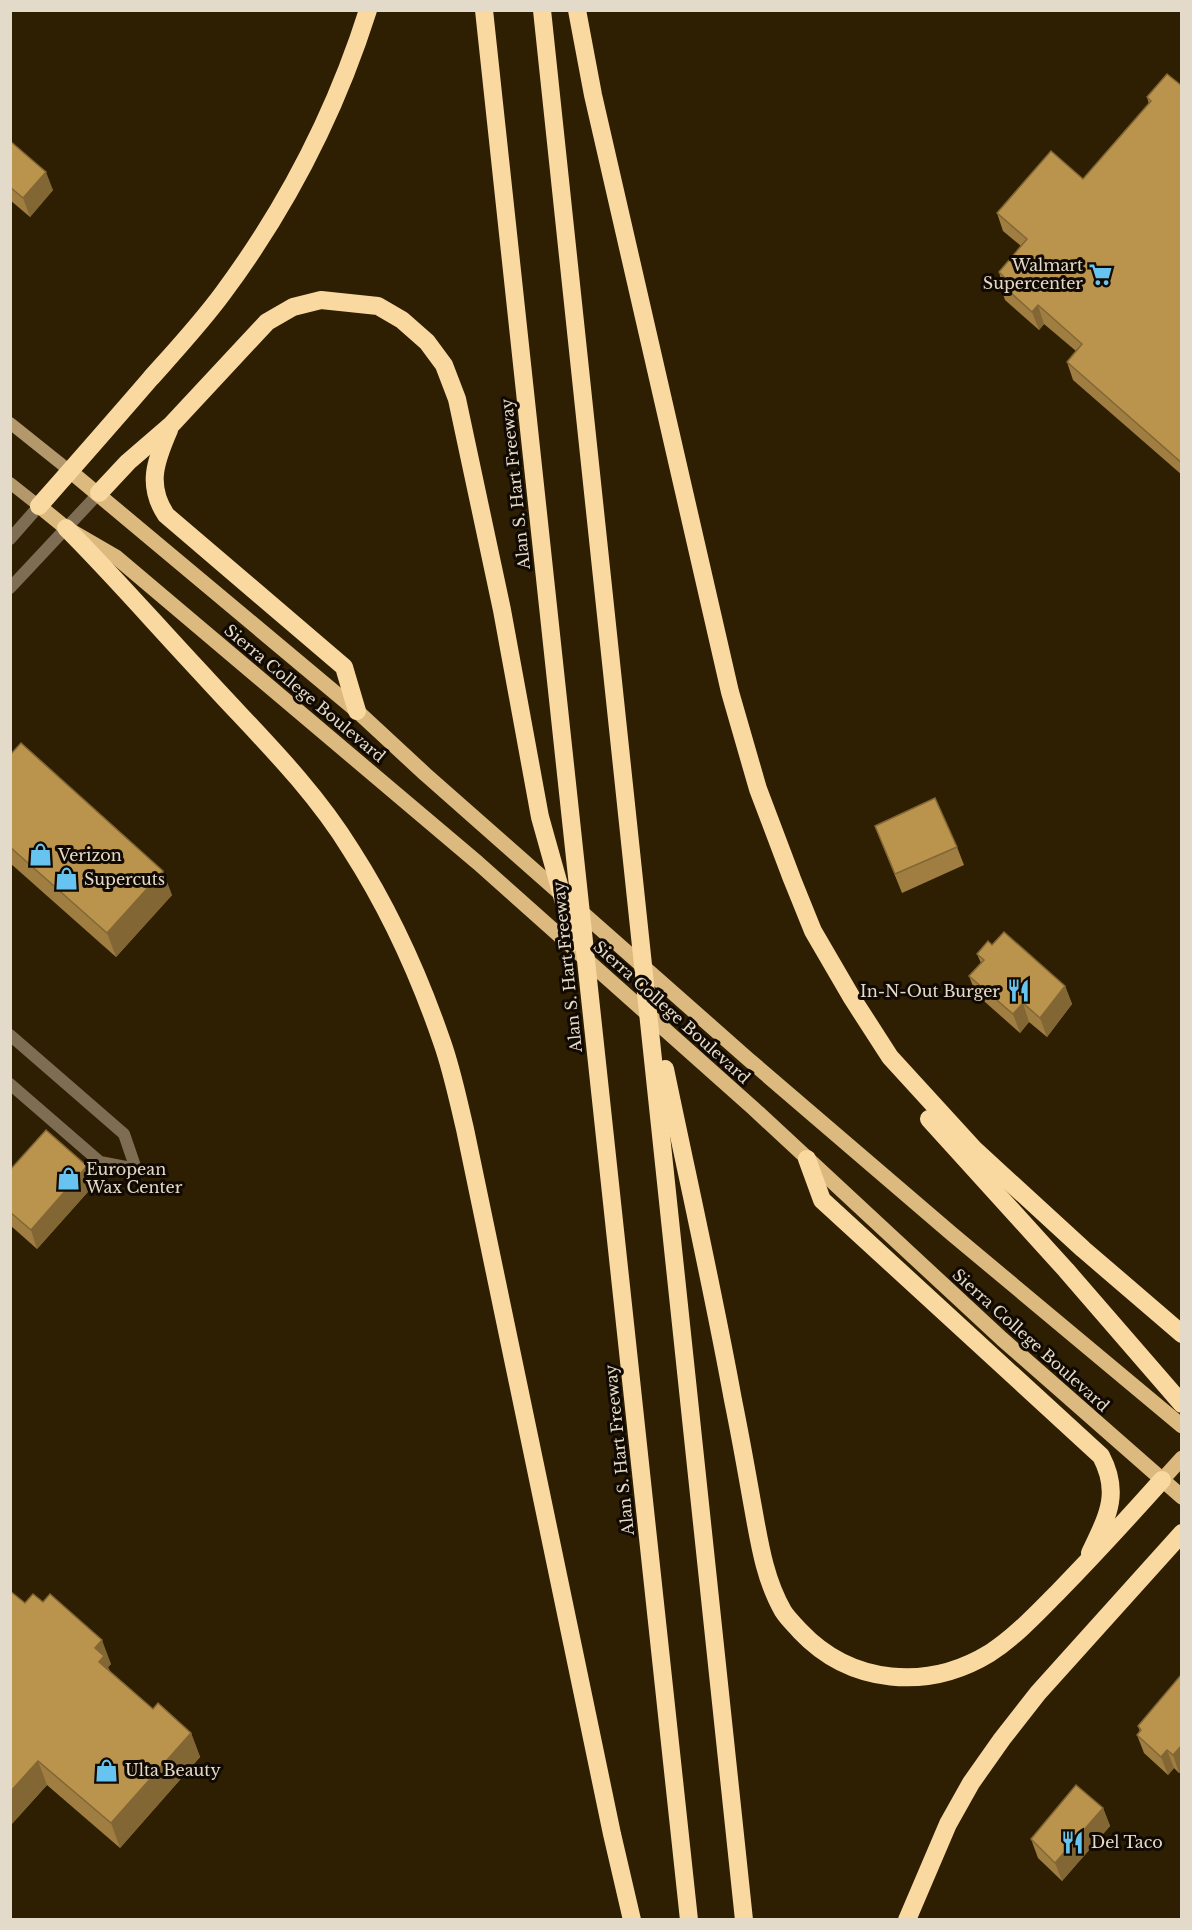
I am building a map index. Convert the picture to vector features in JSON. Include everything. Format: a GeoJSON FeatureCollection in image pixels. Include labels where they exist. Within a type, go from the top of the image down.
{"type":"FeatureCollection","features":[{"type":"Feature","properties":{"kind":"highway"},"geometry":{"type":"LineString","coordinates":[[39,506],[224,293],[302,167],[346,74],[368,10]]}},
{"type":"Feature","properties":{"kind":"highway","name":"Alan S. Hart Freeway"},"geometry":{"type":"LineString","coordinates":[[484,10],[689,1920]]}},
{"type":"Feature","properties":{"kind":"highway"},"geometry":{"type":"LineString","coordinates":[[542,10],[744,1920]]}},
{"type":"Feature","properties":{"kind":"highway"},"geometry":{"type":"LineString","coordinates":[[577,10],[593,95],[730,692],[758,789],[813,931],[890,1057],[975,1150],[1083,1249],[1182,1334]]}},
{"type":"Feature","properties":{"kind":"highway"},"geometry":{"type":"LineString","coordinates":[[99,493],[128,462],[172,424],[267,322],[293,307],[321,300],[378,306],[402,320],[428,342],[444,365],[457,399],[502,610],[540,817],[589,992]]}},
{"type":"Feature","properties":{"kind":"highway"},"geometry":{"type":"LineString","coordinates":[[172,424],[154,472],[156,491],[162,509],[172,521],[344,667],[357,711]]}},
{"type":"Feature","properties":{"kind":"highway"},"geometry":{"type":"LineString","coordinates":[[66,528],[288,765],[323,809],[351,849],[376,892],[404,946],[420,985],[443,1043],[465,1130],[632,1920]]}},
{"type":"Feature","properties":{"kind":"highway"},"geometry":{"type":"LineString","coordinates":[[644,968],[733,1397],[762,1557],[771,1586],[784,1614],[809,1640],[834,1659],[862,1671],[895,1677],[925,1677],[959,1668],[988,1654],[1012,1637],[1084,1565],[1162,1480]]}},
{"type":"Feature","properties":{"kind":"highway"},"geometry":{"type":"LineString","coordinates":[[890,1057],[899,1081],[934,1126],[1066,1270],[1182,1404]]}},
{"type":"Feature","properties":{"kind":"highway"},"geometry":{"type":"LineString","coordinates":[[807,1159],[822,1200],[1101,1456],[1111,1479],[1111,1501],[1084,1565]]}},
{"type":"Feature","properties":{"kind":"highway"},"geometry":{"type":"LineString","coordinates":[[907,1920],[948,1824],[971,1783],[1002,1738],[1038,1694],[1182,1533]]}},
{"type":"Feature","properties":{"kind":"main road","name":"Sierra College Boulevard"},"geometry":{"type":"LineString","coordinates":[[10,423],[99,493],[357,711],[748,1059],[952,1234],[1182,1426]]}},
{"type":"Feature","properties":{"kind":"main road","name":"Sierra College Boulevard"},"geometry":{"type":"LineString","coordinates":[[10,483],[66,528],[116,556],[478,863],[753,1108],[1002,1340],[1182,1497]]}},
{"type":"Feature","properties":{"kind":"main road"},"geometry":{"type":"LineString","coordinates":[[1162,1480],[1182,1458]]}},
{"type":"Feature","properties":{"kind":"street"},"geometry":{"type":"LineString","coordinates":[[10,588],[99,493]]}},
{"type":"Feature","properties":{"kind":"street"},"geometry":{"type":"LineString","coordinates":[[10,539],[39,506]]}},
{"type":"Feature","properties":{"kind":"street"},"geometry":{"type":"LineString","coordinates":[[10,1035],[124,1134],[136,1169],[100,1162],[10,1084]]}},
{"type":"Feature","properties":{"kind":"building","name":"Walmart Supercenter"},"geometry":{"type":"Polygon","coordinates":[[[1167,74],[1182,86],[1182,463],[1067,362],[1082,344],[1038,305],[1032,312],[999,282],[1004,277],[999,272],[1027,239],[997,213],[1051,151],[1083,179],[1151,101],[1147,97],[1167,74]]]}},
{"type":"Feature","properties":{"kind":"building"},"geometry":{"type":"Polygon","coordinates":[[[10,141],[46,172],[23,198],[10,187],[10,141]]]}},
{"type":"Feature","properties":{"kind":"building"},"geometry":{"type":"Polygon","coordinates":[[[21,743],[163,871],[107,933],[10,847],[10,755],[21,743]]]}},
{"type":"Feature","properties":{"kind":"building"},"geometry":{"type":"Polygon","coordinates":[[[935,798],[957,847],[895,874],[875,826],[935,798]]]}},
{"type":"Feature","properties":{"kind":"building","name":"In-N-Out Burger"},"geometry":{"type":"Polygon","coordinates":[[[1004,932],[1065,986],[1040,1018],[1023,1003],[1013,1014],[969,976],[984,960],[977,954],[988,941],[992,945],[1004,932]]]}},
{"type":"Feature","properties":{"kind":"building"},"geometry":{"type":"Polygon","coordinates":[[[46,1130],[87,1166],[31,1230],[10,1212],[10,1170],[46,1130]]]}},
{"type":"Feature","properties":{"kind":"building"},"geometry":{"type":"Polygon","coordinates":[[[10,1591],[25,1603],[33,1594],[43,1602],[50,1594],[102,1640],[95,1648],[104,1656],[99,1662],[153,1709],[158,1703],[191,1733],[111,1823],[38,1761],[10,1792],[10,1591]]]}},
{"type":"Feature","properties":{"kind":"building"},"geometry":{"type":"Polygon","coordinates":[[[1181,1675],[1182,1745],[1173,1755],[1167,1750],[1161,1757],[1137,1735],[1141,1730],[1138,1726],[1181,1675]]]}},
{"type":"Feature","properties":{"kind":"building"},"geometry":{"type":"Polygon","coordinates":[[[1076,1785],[1103,1808],[1055,1863],[1031,1839],[1076,1785]]]}},
{"type":"Feature","properties":{"kind":"place","name":"Walmart Supercenter"},"geometry":{"type":"Point","coordinates":[1101,274]}},
{"type":"Feature","properties":{"kind":"place","name":"Verizon"},"geometry":{"type":"Point","coordinates":[40,855]}},
{"type":"Feature","properties":{"kind":"place","name":"Supercuts"},"geometry":{"type":"Point","coordinates":[66,879]}},
{"type":"Feature","properties":{"kind":"place","name":"In-N-Out Burger"},"geometry":{"type":"Point","coordinates":[1018,991]}},
{"type":"Feature","properties":{"kind":"place","name":"European Wax Center"},"geometry":{"type":"Point","coordinates":[68,1178]}},
{"type":"Feature","properties":{"kind":"place","name":"Ulta Beauty"},"geometry":{"type":"Point","coordinates":[107,1770]}},
{"type":"Feature","properties":{"kind":"place","name":"Del Taco"},"geometry":{"type":"Point","coordinates":[1073,1842]}}]}
